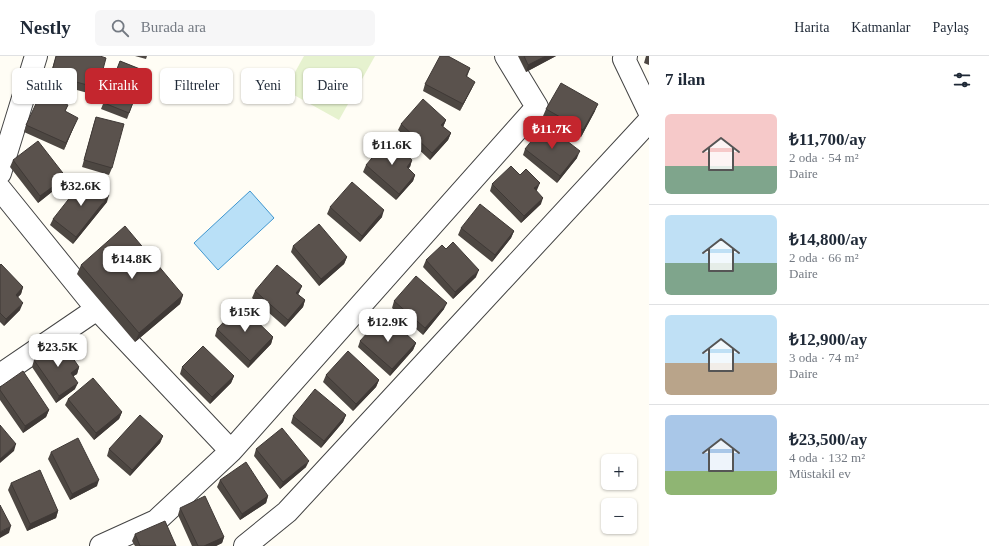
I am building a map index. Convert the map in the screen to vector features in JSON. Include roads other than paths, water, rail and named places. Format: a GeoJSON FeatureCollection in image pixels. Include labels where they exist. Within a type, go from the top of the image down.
{"type":"FeatureCollection","features":[{"type":"Feature","properties":{"kind":"street"},"geometry":{"type":"LineString","coordinates":[[0,173],[36,56]]}},
{"type":"Feature","properties":{"kind":"street"},"geometry":{"type":"LineString","coordinates":[[101,546],[156,521],[231,451],[537,107],[506,56]]}},
{"type":"Feature","properties":{"kind":"street"},"geometry":{"type":"LineString","coordinates":[[626,56],[624,59],[649,111]]}},
{"type":"Feature","properties":{"kind":"street"},"geometry":{"type":"LineString","coordinates":[[245,546],[287,512],[649,121]]}},
{"type":"Feature","properties":{"kind":"street"},"geometry":{"type":"LineString","coordinates":[[0,189],[97,308],[231,451]]}},
{"type":"Feature","properties":{"kind":"street"},"geometry":{"type":"LineString","coordinates":[[0,375],[97,308]]}},
{"type":"Feature","properties":{"kind":"water"},"geometry":{"type":"Polygon","coordinates":[[[250,191],[274,218],[218,270],[194,243],[250,191]]]}}]}
